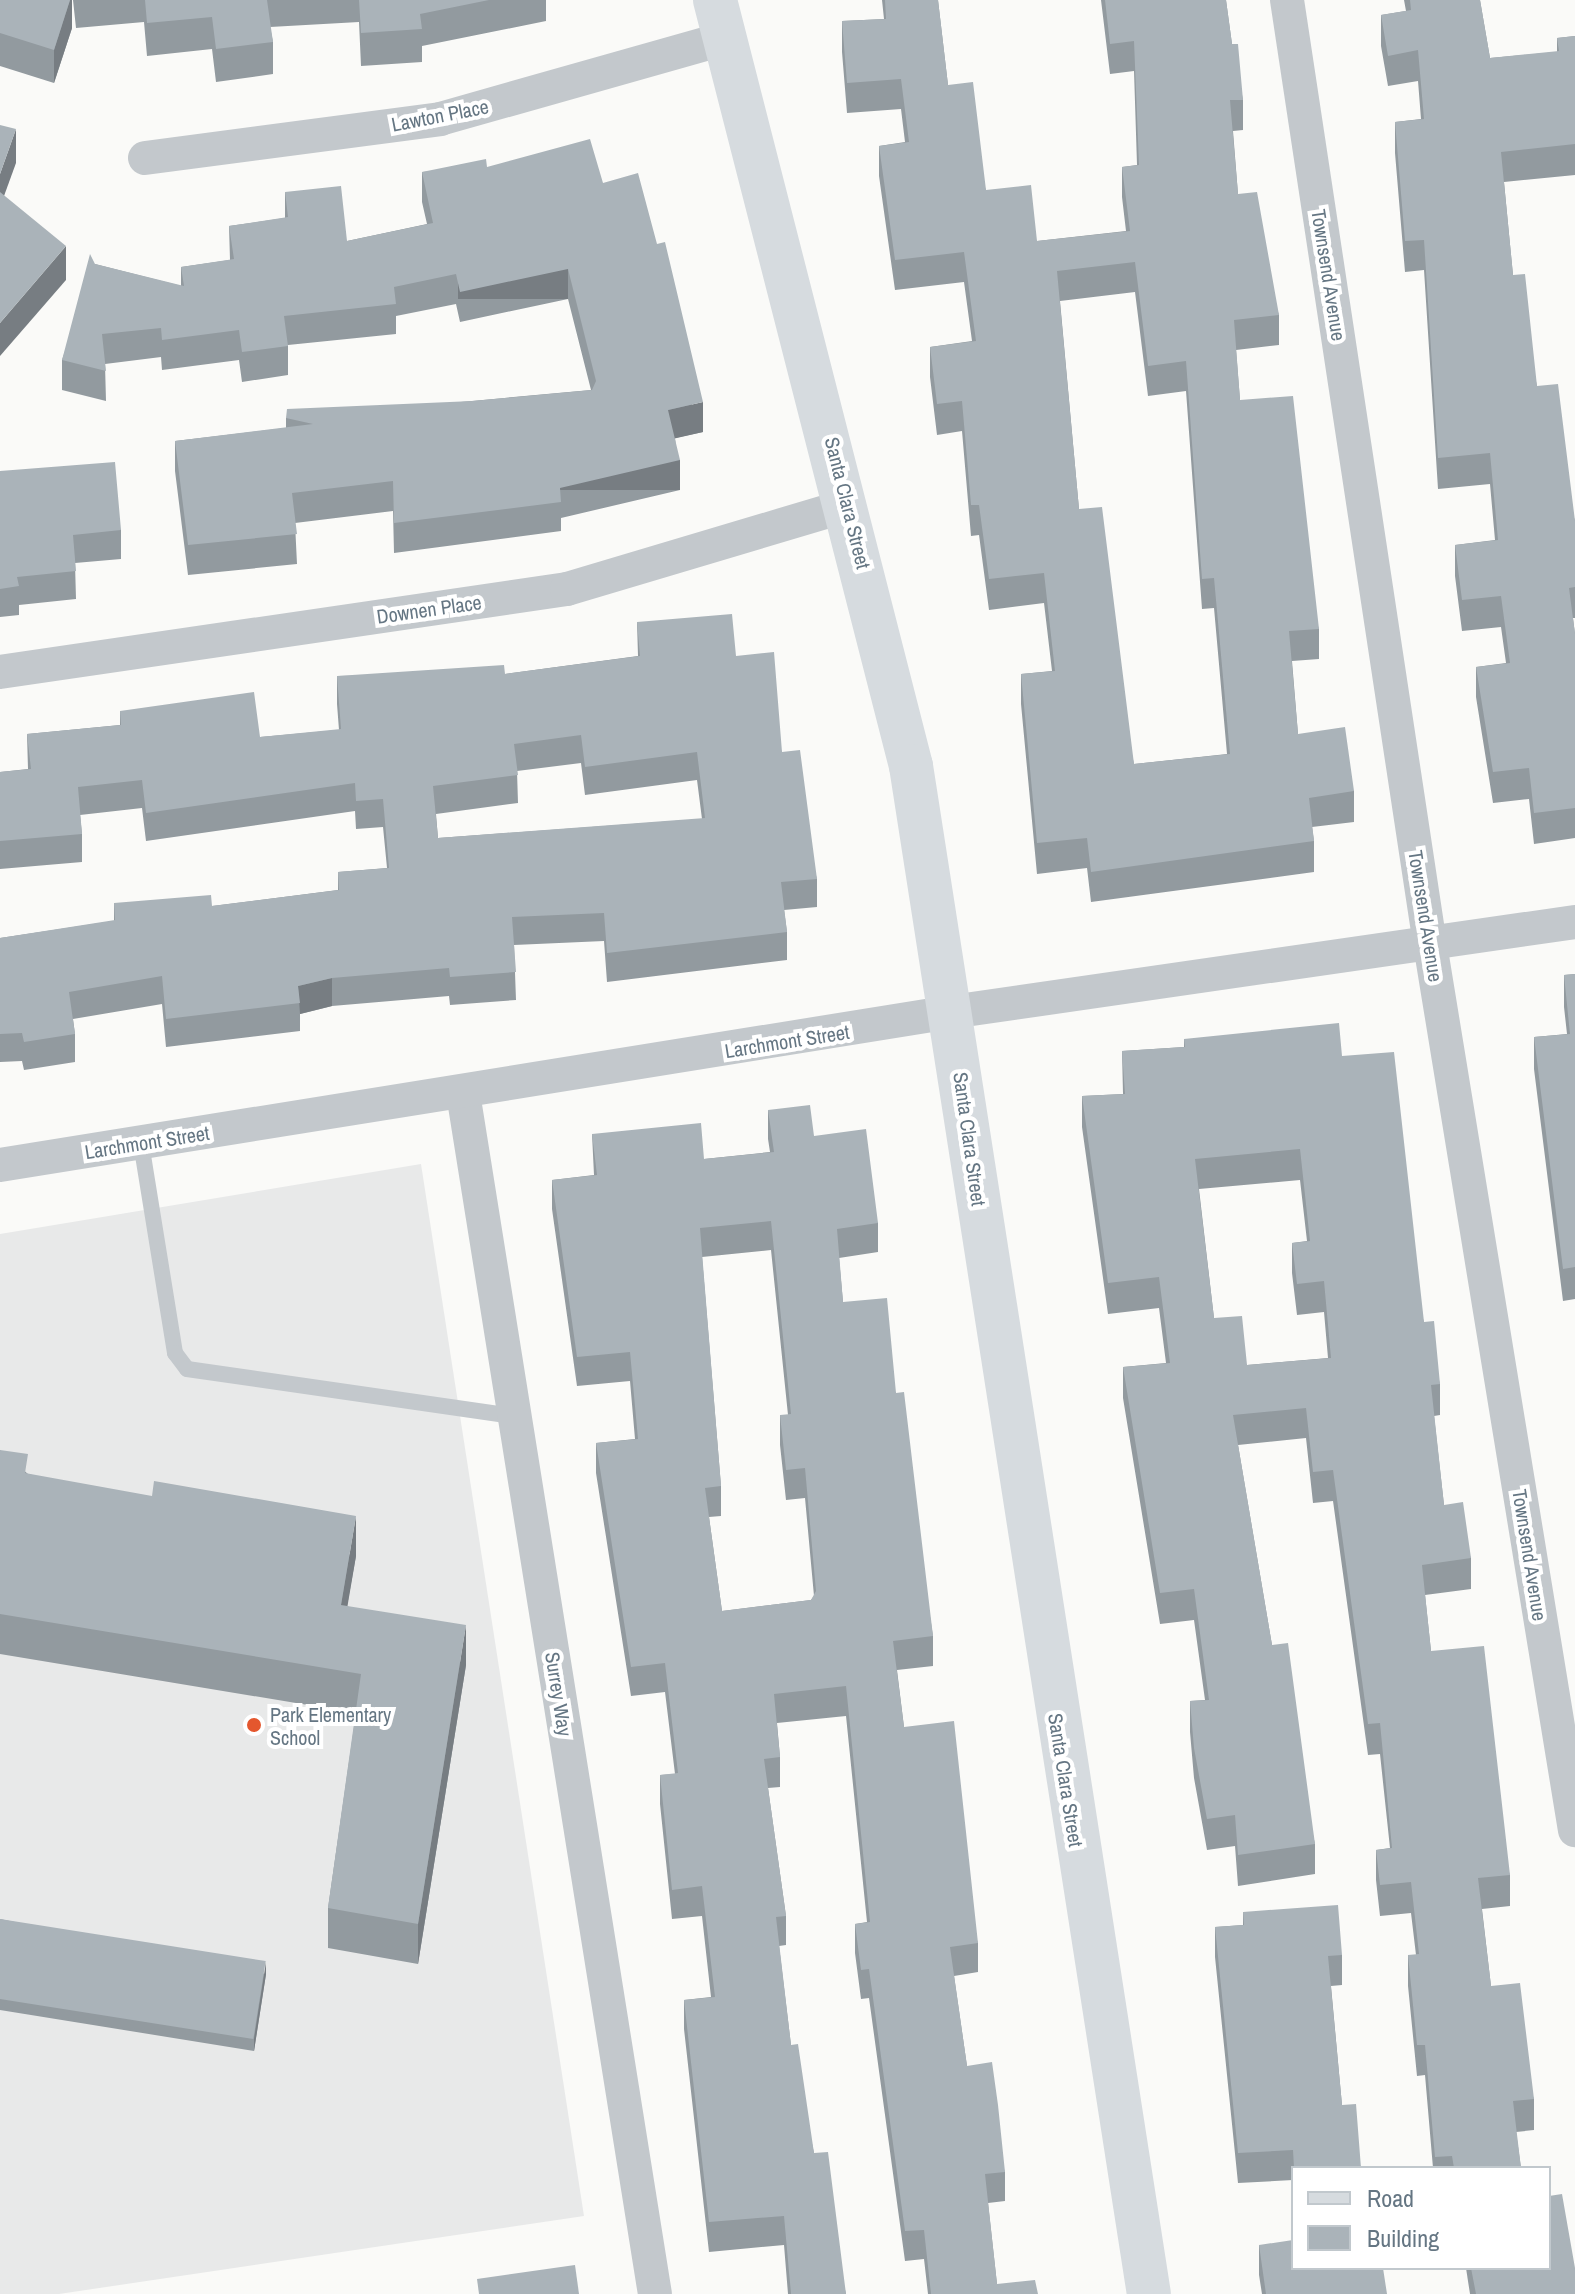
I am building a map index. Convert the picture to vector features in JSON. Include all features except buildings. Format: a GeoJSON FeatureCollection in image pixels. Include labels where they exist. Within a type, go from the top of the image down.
{"type":"FeatureCollection","features":[{"type":"Feature","properties":{"kind":"main road","name":"Santa Clara Street"},"geometry":{"type":"LineString","coordinates":[[721,19],[849,505],[911,766],[1149,2294]]}},
{"type":"Feature","properties":{"kind":"street","name":"Townsend Avenue"},"geometry":{"type":"LineString","coordinates":[[1287,0],[1430,944],[1575,1830]]}},
{"type":"Feature","properties":{"kind":"street","name":"Lawton Place"},"geometry":{"type":"LineString","coordinates":[[145,158],[440,119],[721,19]]}},
{"type":"Feature","properties":{"kind":"street","name":"Downen Place"},"geometry":{"type":"LineString","coordinates":[[0,672],[567,589],[849,505]]}},
{"type":"Feature","properties":{"kind":"street","name":"Larchmont Street"},"geometry":{"type":"LineString","coordinates":[[0,1165],[463,1093],[951,1012],[1575,922]]}},
{"type":"Feature","properties":{"kind":"street","name":"Surrey Way"},"geometry":{"type":"LineString","coordinates":[[463,1093],[655,2294]]}},
{"type":"Feature","properties":{"kind":"lane"},"geometry":{"type":"LineString","coordinates":[[141,1143],[175,1353],[187,1369],[514,1416]]}},
{"type":"Feature","properties":{"kind":"shaded area","name":"Park Elementary School"},"geometry":{"type":"Polygon","coordinates":[[[421,1164],[584,2216],[59,2294],[0,2294],[0,1234],[421,1164]]]}},
{"type":"Feature","properties":{"kind":"place","name":"Park Elementary School"},"geometry":{"type":"Point","coordinates":[254,1725]}}]}
